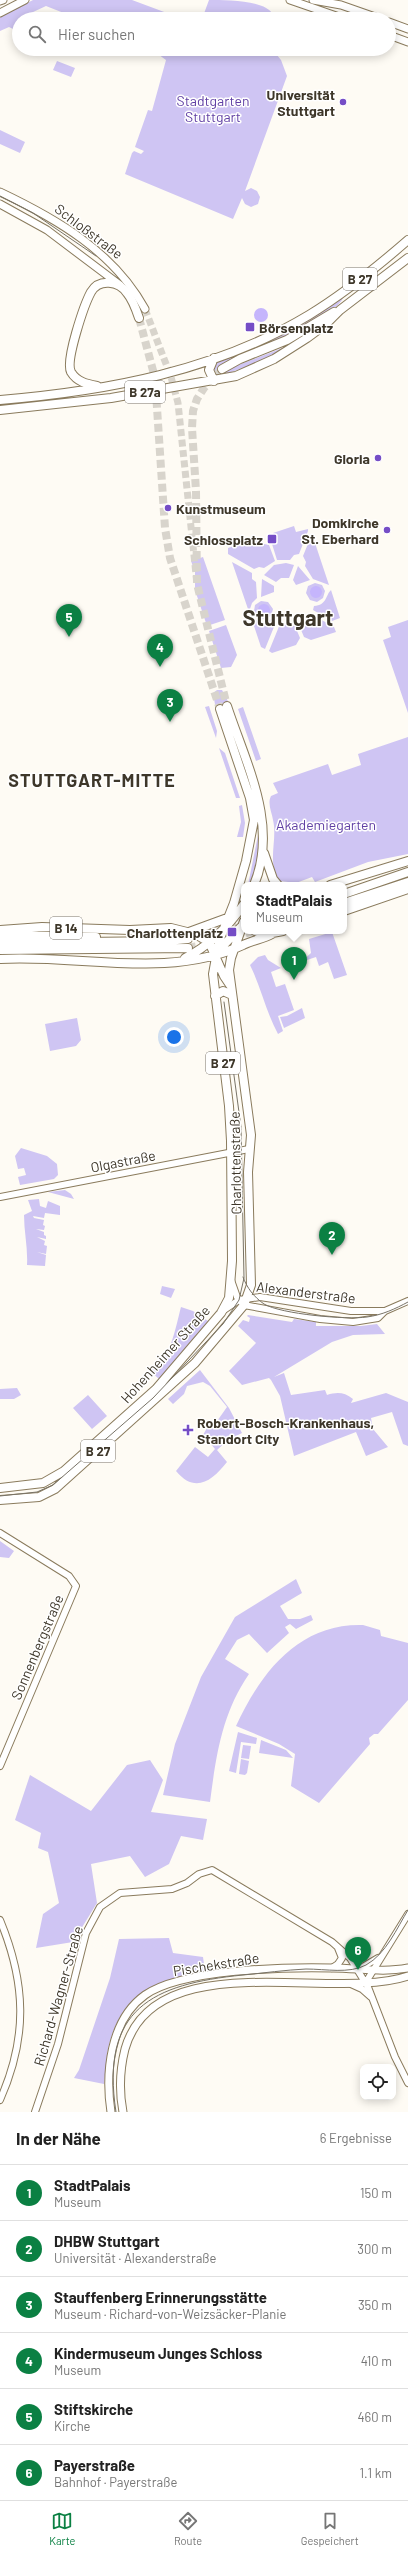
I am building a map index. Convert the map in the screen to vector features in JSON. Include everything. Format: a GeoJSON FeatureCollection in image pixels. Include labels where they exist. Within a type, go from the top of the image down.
{"type":"FeatureCollection","features":[{"type":"Feature","properties":{"kind":"main road"},"geometry":{"type":"LineString","coordinates":[[0,13],[25,0]]}},
{"type":"Feature","properties":{"kind":"main road"},"geometry":{"type":"LineString","coordinates":[[290,0],[325,12]]}},
{"type":"Feature","properties":{"kind":"main road"},"geometry":{"type":"LineString","coordinates":[[313,0],[341,5],[361,12]]}},
{"type":"Feature","properties":{"kind":"main road"},"geometry":{"type":"LineString","coordinates":[[396,25],[408,29]]}},
{"type":"Feature","properties":{"kind":"main road"},"geometry":{"type":"LineString","coordinates":[[396,38],[408,42]]}},
{"type":"Feature","properties":{"kind":"main road","name":"Schloßstraße"},"geometry":{"type":"LineString","coordinates":[[0,192],[43,213],[105,257],[125,276],[146,309]]}},
{"type":"Feature","properties":{"kind":"main road","name":"Schloßstraße"},"geometry":{"type":"LineString","coordinates":[[0,204],[47,230],[124,288],[134,304],[139,318]]}},
{"type":"Feature","properties":{"kind":"main road","name":"B 27"},"geometry":{"type":"LineString","coordinates":[[124,288],[106,282],[100,283],[91,292],[71,352],[69,364],[75,377],[82,382],[102,388],[151,377],[214,358],[261,340],[308,315],[349,288],[408,240]]}},
{"type":"Feature","properties":{"kind":"main road","name":"B 27"},"geometry":{"type":"LineString","coordinates":[[222,369],[240,359],[287,340],[328,314],[340,310],[408,258]]}},
{"type":"Feature","properties":{"kind":"main road","name":"B 27a"},"geometry":{"type":"LineString","coordinates":[[0,410],[104,399],[236,376],[274,359],[320,329],[340,310]]}},
{"type":"Feature","properties":{"kind":"main road"},"geometry":{"type":"LineString","coordinates":[[214,358],[209,370],[214,381]]}},
{"type":"Feature","properties":{"kind":"main road"},"geometry":{"type":"LineString","coordinates":[[0,400],[102,388]]}},
{"type":"Feature","properties":{"kind":"main road","name":"B 27"},"geometry":{"type":"LineString","coordinates":[[243,882],[254,820],[250,798],[223,707],[264,821],[264,852],[272,879],[275,882]]}},
{"type":"Feature","properties":{"kind":"main road","name":"B 27"},"geometry":{"type":"LineString","coordinates":[[255,882],[264,852]]}},
{"type":"Feature","properties":{"kind":"main road"},"geometry":{"type":"LineString","coordinates":[[340,882],[408,861]]}},
{"type":"Feature","properties":{"kind":"main road"},"geometry":{"type":"LineString","coordinates":[[347,893],[408,872]]}},
{"type":"Feature","properties":{"kind":"main road"},"geometry":{"type":"LineString","coordinates":[[347,902],[408,882]]}},
{"type":"Feature","properties":{"kind":"main road","name":"B 27"},"geometry":{"type":"LineString","coordinates":[[216,956],[227,918],[241,889]]}},
{"type":"Feature","properties":{"kind":"main road"},"geometry":{"type":"LineString","coordinates":[[347,910],[408,889]]}},
{"type":"Feature","properties":{"kind":"main road"},"geometry":{"type":"LineString","coordinates":[[234,903],[241,913]]}},
{"type":"Feature","properties":{"kind":"main road","name":"B 27"},"geometry":{"type":"LineString","coordinates":[[180,960],[188,952],[209,942],[241,913]]}},
{"type":"Feature","properties":{"kind":"main road","name":"B 14"},"geometry":{"type":"LineString","coordinates":[[0,943],[103,942],[188,935],[241,913]]}},
{"type":"Feature","properties":{"kind":"main road","name":"B 14"},"geometry":{"type":"LineString","coordinates":[[0,930],[42,927],[130,930],[171,928],[209,942]]}},
{"type":"Feature","properties":{"kind":"main road","name":"B 27"},"geometry":{"type":"LineString","coordinates":[[216,956],[223,944],[241,927]]}},
{"type":"Feature","properties":{"kind":"main road","name":"B 27"},"geometry":{"type":"LineString","coordinates":[[233,950],[241,931]]}},
{"type":"Feature","properties":{"kind":"main road","name":"B 14"},"geometry":{"type":"LineString","coordinates":[[0,959],[42,958],[115,963],[180,960],[216,956],[272,934]]}},
{"type":"Feature","properties":{"kind":"main road","name":"B 14"},"geometry":{"type":"LineString","coordinates":[[0,935],[92,937],[103,942]]}},
{"type":"Feature","properties":{"kind":"main road"},"geometry":{"type":"LineString","coordinates":[[188,935],[193,943],[188,952]]}},
{"type":"Feature","properties":{"kind":"main road"},"geometry":{"type":"LineString","coordinates":[[209,942],[224,976],[231,985]]}},
{"type":"Feature","properties":{"kind":"main road","name":"B 14"},"geometry":{"type":"LineString","coordinates":[[0,950],[188,952]]}},
{"type":"Feature","properties":{"kind":"main road","name":"B 14"},"geometry":{"type":"LineString","coordinates":[[42,958],[70,950]]}},
{"type":"Feature","properties":{"kind":"main road","name":"Charlottenstraße"},"geometry":{"type":"LineString","coordinates":[[233,950],[229,970],[249,1116],[251,1281],[244,1301]]}},
{"type":"Feature","properties":{"kind":"main road","name":"Charlottenstraße"},"geometry":{"type":"LineString","coordinates":[[216,956],[213,974],[229,1106],[231,1153],[231,1280]]}},
{"type":"Feature","properties":{"kind":"main road"},"geometry":{"type":"LineString","coordinates":[[215,996],[224,991],[232,995]]}},
{"type":"Feature","properties":{"kind":"main road","name":"Hohenheimer Straße"},"geometry":{"type":"LineString","coordinates":[[0,1488],[43,1483],[64,1471],[149,1396],[223,1310],[228,1298],[231,1280]]}},
{"type":"Feature","properties":{"kind":"main road","name":"Hohenheimer Straße"},"geometry":{"type":"LineString","coordinates":[[0,1500],[39,1497],[55,1489],[179,1379],[244,1301]]}},
{"type":"Feature","properties":{"kind":"main road","name":"Pischekstraße"},"geometry":{"type":"LineString","coordinates":[[111,2112],[109,2076],[116,2035],[132,2006],[149,1992],[179,1981],[238,1971],[332,1968],[373,1970],[408,1968]]}},
{"type":"Feature","properties":{"kind":"main road","name":"Pischekstraße"},"geometry":{"type":"LineString","coordinates":[[123,2112],[121,2072],[129,2038],[143,2015],[160,2002],[190,1991],[233,1984],[270,1981],[388,1981],[408,1976]]}},
{"type":"Feature","properties":{"kind":"street","name":"Olgastraße"},"geometry":{"type":"LineString","coordinates":[[0,1197],[250,1149]]}},
{"type":"Feature","properties":{"kind":"street"},"geometry":{"type":"LineString","coordinates":[[223,1310],[244,1301],[231,1280]]}},
{"type":"Feature","properties":{"kind":"street"},"geometry":{"type":"LineString","coordinates":[[251,1281],[254,1289],[262,1297]]}},
{"type":"Feature","properties":{"kind":"street","name":"Alexanderstraße"},"geometry":{"type":"LineString","coordinates":[[244,1301],[262,1297],[351,1311],[385,1311]]}},
{"type":"Feature","properties":{"kind":"street","name":"Alexanderstraße"},"geometry":{"type":"LineString","coordinates":[[244,1301],[306,1317],[353,1322],[372,1319],[385,1311],[408,1301]]}},
{"type":"Feature","properties":{"kind":"street","name":"Sonnenbergstraße"},"geometry":{"type":"LineString","coordinates":[[0,1532],[74,1582],[75,1590],[0,1766]]}},
{"type":"Feature","properties":{"kind":"street","name":"Richard-Wagner-Straße"},"geometry":{"type":"LineString","coordinates":[[35,2112],[58,2044],[75,1982],[81,1951],[94,1917],[100,1908],[120,1893],[180,1887],[206,1871],[216,1872],[332,1942]]}},
{"type":"Feature","properties":{"kind":"street"},"geometry":{"type":"LineString","coordinates":[[366,1982],[408,1914]]}},
{"type":"Feature","properties":{"kind":"street"},"geometry":{"type":"LineString","coordinates":[[0,1920],[16,1966],[21,2005],[20,2031],[12,2070],[0,2100]]}},
{"type":"Feature","properties":{"kind":"street"},"geometry":{"type":"LineString","coordinates":[[332,1942],[340,1950],[342,1958],[337,1966],[332,1968]]}},
{"type":"Feature","properties":{"kind":"street"},"geometry":{"type":"LineString","coordinates":[[332,1942],[342,1949],[359,1969],[374,2000],[395,2057],[408,2083]]}},
{"type":"Feature","properties":{"kind":"street"},"geometry":{"type":"LineString","coordinates":[[359,1969],[371,1964],[385,1951]]}},
{"type":"Feature","properties":{"kind":"street"},"geometry":{"type":"LineString","coordinates":[[342,1982],[357,1986],[369,1994],[374,2000]]}},
{"type":"Feature","properties":{"kind":"green space"},"geometry":{"type":"Polygon","coordinates":[[[33,0],[132,0],[164,12],[61,12],[46,6],[33,12],[12,12],[12,28],[9,27],[0,31],[0,17],[33,0]]]}},
{"type":"Feature","properties":{"kind":"green space"},"geometry":{"type":"Polygon","coordinates":[[[209,0],[246,2],[263,6],[271,12],[205,12],[209,0]]]}},
{"type":"Feature","properties":{"kind":"green space","name":"Stadtgarten Stuttgart"},"geometry":{"type":"Polygon","coordinates":[[[161,56],[278,56],[281,60],[287,76],[245,191],[251,188],[257,191],[260,197],[258,204],[251,207],[245,204],[242,198],[233,219],[125,174],[132,153],[134,151],[141,154],[144,151],[135,147],[148,110],[152,111],[166,60],[161,56]]]}},
{"type":"Feature","properties":{"kind":"green space"},"geometry":{"type":"Polygon","coordinates":[[[57,61],[75,68],[71,77],[53,70],[57,61]]]}},
{"type":"Feature","properties":{"kind":"green space"},"geometry":{"type":"Polygon","coordinates":[[[0,130],[25,142],[20,153],[0,144],[0,130]]]}},
{"type":"Feature","properties":{"kind":"green space"},"geometry":{"type":"Polygon","coordinates":[[[343,298],[338,305],[317,320],[289,335],[254,350],[253,348],[280,336],[343,298]]]}},
{"type":"Feature","properties":{"kind":"green space"},"geometry":{"type":"Polygon","coordinates":[[[290,345],[236,371],[216,376],[213,369],[218,362],[246,351],[223,371],[290,345]]]}},
{"type":"Feature","properties":{"kind":"green space"},"geometry":{"type":"Polygon","coordinates":[[[294,526],[296,532],[308,529],[299,554],[294,555],[290,560],[277,560],[272,544],[276,539],[273,533],[294,526]]]}},
{"type":"Feature","properties":{"kind":"green space"},"geometry":{"type":"Polygon","coordinates":[[[312,534],[329,585],[313,579],[305,566],[306,562],[303,556],[312,534]]]}},
{"type":"Feature","properties":{"kind":"green space"},"geometry":{"type":"Polygon","coordinates":[[[261,537],[264,544],[269,545],[275,561],[264,568],[259,567],[254,569],[228,554],[228,548],[261,537]]]}},
{"type":"Feature","properties":{"kind":"green space"},"geometry":{"type":"Polygon","coordinates":[[[203,557],[225,620],[207,626],[195,590],[195,572],[191,561],[203,557]]]}},
{"type":"Feature","properties":{"kind":"green space"},"geometry":{"type":"Polygon","coordinates":[[[232,562],[252,573],[252,579],[256,582],[257,598],[252,603],[249,612],[232,562]]]}},
{"type":"Feature","properties":{"kind":"green space"},"geometry":{"type":"Polygon","coordinates":[[[286,563],[294,565],[289,578],[281,578],[276,582],[264,575],[274,565],[286,563]]]}},
{"type":"Feature","properties":{"kind":"green space"},"geometry":{"type":"Polygon","coordinates":[[[298,566],[310,580],[296,585],[293,580],[298,566]]]}},
{"type":"Feature","properties":{"kind":"green space"},"geometry":{"type":"Polygon","coordinates":[[[262,579],[274,586],[274,592],[261,597],[262,579]]]}},
{"type":"Feature","properties":{"kind":"green space"},"geometry":{"type":"Polygon","coordinates":[[[315,583],[322,585],[325,591],[323,598],[317,602],[310,600],[306,593],[308,586],[315,583]]]}},
{"type":"Feature","properties":{"kind":"green space"},"geometry":{"type":"Polygon","coordinates":[[[331,590],[340,618],[332,621],[313,610],[314,606],[324,602],[331,590]]]}},
{"type":"Feature","properties":{"kind":"green space"},"geometry":{"type":"Polygon","coordinates":[[[261,601],[268,602],[273,609],[271,616],[264,619],[258,617],[254,611],[255,605],[261,601]]]}},
{"type":"Feature","properties":{"kind":"green space"},"geometry":{"type":"Polygon","coordinates":[[[311,614],[334,627],[336,632],[311,640],[304,637],[299,625],[311,614]]]}},
{"type":"Feature","properties":{"kind":"green space"},"geometry":{"type":"Polygon","coordinates":[[[251,617],[261,623],[272,619],[276,622],[265,649],[261,647],[251,617]]]}},
{"type":"Feature","properties":{"kind":"green space"},"geometry":{"type":"Polygon","coordinates":[[[408,620],[408,713],[383,640],[391,637],[388,627],[408,620]]]}},
{"type":"Feature","properties":{"kind":"green space"},"geometry":{"type":"Polygon","coordinates":[[[280,624],[295,626],[300,638],[296,645],[272,653],[269,651],[280,624]]]}},
{"type":"Feature","properties":{"kind":"green space"},"geometry":{"type":"Polygon","coordinates":[[[226,625],[237,655],[231,667],[221,668],[209,631],[226,625]]]}},
{"type":"Feature","properties":{"kind":"green space"},"geometry":{"type":"Polygon","coordinates":[[[217,690],[222,690],[230,705],[216,710],[213,693],[217,690]]]}},
{"type":"Feature","properties":{"kind":"green space"},"geometry":{"type":"Polygon","coordinates":[[[209,706],[217,731],[216,738],[205,707],[209,706]]]}},
{"type":"Feature","properties":{"kind":"green space"},"geometry":{"type":"Polygon","coordinates":[[[243,707],[261,759],[256,761],[238,709],[243,707]]]}},
{"type":"Feature","properties":{"kind":"green space","name":"Akademiegarten"},"geometry":{"type":"Polygon","coordinates":[[[408,737],[408,854],[368,862],[315,882],[312,877],[299,882],[280,881],[276,874],[273,860],[274,828],[269,802],[271,796],[278,793],[273,783],[328,764],[332,775],[361,765],[358,754],[408,737]]]}},
{"type":"Feature","properties":{"kind":"green space"},"geometry":{"type":"Polygon","coordinates":[[[219,748],[225,753],[240,798],[236,798],[219,748]]]}},
{"type":"Feature","properties":{"kind":"green space"},"geometry":{"type":"Polygon","coordinates":[[[242,805],[245,823],[243,837],[237,837],[241,822],[239,806],[242,805]]]}},
{"type":"Feature","properties":{"kind":"green space"},"geometry":{"type":"Polygon","coordinates":[[[258,808],[260,852],[252,882],[249,882],[258,835],[258,808]]]}},
{"type":"Feature","properties":{"kind":"green space"},"geometry":{"type":"Polygon","coordinates":[[[325,934],[333,934],[347,975],[334,979],[328,962],[319,966],[316,957],[301,962],[311,953],[309,939],[325,934]]]}},
{"type":"Feature","properties":{"kind":"green space"},"geometry":{"type":"Polygon","coordinates":[[[265,955],[268,960],[281,968],[271,972],[276,987],[285,984],[294,1010],[278,1016],[283,1031],[278,1034],[250,965],[258,957],[265,955]]]}},
{"type":"Feature","properties":{"kind":"green space"},"geometry":{"type":"Polygon","coordinates":[[[302,1008],[305,1018],[284,1028],[280,1017],[287,1016],[302,1008]]]}},
{"type":"Feature","properties":{"kind":"green space"},"geometry":{"type":"Polygon","coordinates":[[[77,1018],[81,1040],[76,1046],[50,1051],[45,1024],[77,1018]]]}},
{"type":"Feature","properties":{"kind":"green space"},"geometry":{"type":"Polygon","coordinates":[[[21,1148],[47,1156],[57,1164],[58,1175],[54,1179],[20,1185],[18,1177],[26,1175],[24,1168],[18,1169],[15,1156],[21,1148]]]}},
{"type":"Feature","properties":{"kind":"green space"},"geometry":{"type":"Polygon","coordinates":[[[65,1190],[71,1194],[74,1199],[48,1192],[65,1190]]]}},
{"type":"Feature","properties":{"kind":"green space"},"geometry":{"type":"Polygon","coordinates":[[[39,1199],[40,1206],[46,1208],[48,1201],[60,1206],[60,1215],[45,1213],[44,1218],[33,1216],[34,1218],[44,1220],[44,1230],[36,1229],[44,1232],[44,1235],[46,1236],[46,1239],[37,1237],[45,1241],[44,1245],[47,1246],[46,1254],[37,1252],[46,1255],[45,1266],[27,1265],[24,1215],[32,1211],[28,1200],[39,1199]]]}},
{"type":"Feature","properties":{"kind":"green space"},"geometry":{"type":"Polygon","coordinates":[[[162,1286],[175,1289],[171,1298],[160,1294],[162,1286]]]}},
{"type":"Feature","properties":{"kind":"green space"},"geometry":{"type":"Polygon","coordinates":[[[181,1307],[193,1311],[208,1321],[159,1379],[149,1370],[156,1367],[167,1353],[181,1307]]]}},
{"type":"Feature","properties":{"kind":"green space"},"geometry":{"type":"Polygon","coordinates":[[[247,1316],[292,1322],[294,1319],[316,1322],[316,1326],[361,1326],[377,1324],[385,1334],[353,1335],[332,1342],[274,1377],[284,1373],[291,1395],[325,1390],[327,1395],[337,1393],[347,1395],[353,1399],[351,1403],[386,1393],[408,1402],[408,1446],[403,1444],[392,1412],[371,1418],[373,1429],[388,1447],[366,1456],[356,1432],[294,1456],[280,1396],[271,1380],[269,1378],[242,1385],[229,1371],[256,1343],[238,1326],[243,1320],[249,1322],[250,1318],[247,1316]]]}},
{"type":"Feature","properties":{"kind":"green space"},"geometry":{"type":"Polygon","coordinates":[[[200,1370],[229,1408],[242,1433],[228,1440],[217,1450],[227,1462],[221,1469],[209,1479],[197,1483],[190,1482],[183,1478],[176,1471],[195,1447],[208,1457],[215,1449],[203,1435],[211,1421],[215,1424],[227,1407],[210,1386],[203,1382],[187,1386],[184,1394],[173,1404],[168,1399],[200,1370]]]}},
{"type":"Feature","properties":{"kind":"green space"},"geometry":{"type":"Polygon","coordinates":[[[17,1388],[21,1395],[14,1399],[0,1399],[0,1389],[17,1388]]]}},
{"type":"Feature","properties":{"kind":"green space"},"geometry":{"type":"Polygon","coordinates":[[[88,1395],[107,1416],[92,1429],[73,1408],[88,1395]]]}},
{"type":"Feature","properties":{"kind":"green space"},"geometry":{"type":"Polygon","coordinates":[[[0,1541],[14,1551],[9,1558],[0,1557],[0,1541]]]}},
{"type":"Feature","properties":{"kind":"green space"},"geometry":{"type":"Polygon","coordinates":[[[296,1579],[302,1593],[280,1606],[288,1619],[300,1619],[311,1615],[313,1620],[296,1629],[290,1624],[285,1627],[289,1633],[267,1653],[249,1634],[237,1640],[225,1659],[249,1674],[232,1704],[226,1720],[218,1752],[210,1802],[163,1795],[175,1744],[201,1677],[235,1617],[296,1579]]]}},
{"type":"Feature","properties":{"kind":"green space"},"geometry":{"type":"Polygon","coordinates":[[[363,1625],[380,1630],[381,1636],[408,1643],[408,1700],[378,1734],[374,1734],[369,1738],[370,1744],[319,1803],[291,1786],[295,1754],[279,1744],[236,1726],[257,1687],[285,1654],[301,1642],[320,1632],[340,1627],[363,1625]]]}},
{"type":"Feature","properties":{"kind":"green space"},"geometry":{"type":"Polygon","coordinates":[[[238,1732],[257,1738],[256,1744],[241,1742],[236,1773],[229,1771],[238,1732]]]}},
{"type":"Feature","properties":{"kind":"green space"},"geometry":{"type":"Polygon","coordinates":[[[261,1740],[286,1750],[293,1758],[259,1753],[261,1740]]]}},
{"type":"Feature","properties":{"kind":"green space"},"geometry":{"type":"Polygon","coordinates":[[[243,1745],[251,1746],[249,1759],[241,1758],[243,1745]]]}},
{"type":"Feature","properties":{"kind":"green space"},"geometry":{"type":"Polygon","coordinates":[[[241,1759],[249,1761],[247,1773],[245,1775],[239,1774],[241,1759]]]}},
{"type":"Feature","properties":{"kind":"green space"},"geometry":{"type":"Polygon","coordinates":[[[150,1760],[163,1780],[151,1812],[207,1819],[203,1840],[181,1836],[169,1864],[145,1877],[130,1856],[91,1864],[97,1903],[73,1942],[36,1948],[43,1914],[59,1903],[48,1852],[38,1848],[41,1833],[15,1820],[30,1775],[91,1811],[127,1765],[150,1760]]]}},
{"type":"Feature","properties":{"kind":"green space"},"geometry":{"type":"Polygon","coordinates":[[[169,1938],[173,1953],[203,1957],[205,1971],[158,1984],[134,1999],[116,2024],[110,2041],[104,2084],[74,2078],[79,2070],[110,1978],[119,1939],[169,1938]]]}},
{"type":"Feature","properties":{"kind":"shaded area"},"geometry":{"type":"Polygon","coordinates":[[[261,308],[266,310],[268,315],[266,320],[261,322],[256,320],[254,315],[256,310],[261,308]]]}},
{"type":"Feature","properties":{"kind":"shaded area"},"geometry":{"type":"Polygon","coordinates":[[[314,586],[318,586],[322,592],[318,598],[314,598],[310,594],[310,590],[314,586]]]}},
{"type":"Feature","properties":{"kind":"shaded area"},"geometry":{"type":"Polygon","coordinates":[[[262,604],[266,604],[270,610],[266,616],[262,616],[258,612],[258,608],[262,604]]]}},
{"type":"Feature","properties":{"kind":"tunnel"},"geometry":{"type":"LineString","coordinates":[[145,309],[171,377],[178,403],[197,584]]}},
{"type":"Feature","properties":{"kind":"tunnel"},"geometry":{"type":"LineString","coordinates":[[139,318],[155,378],[165,528],[170,558],[220,709]]}},
{"type":"Feature","properties":{"kind":"tunnel"},"geometry":{"type":"LineString","coordinates":[[222,369],[204,388],[197,399],[193,411],[192,428],[196,491],[197,584],[227,706]]}},
{"type":"Feature","properties":{"kind":"tunnel"},"geometry":{"type":"LineString","coordinates":[[194,937],[241,926]]}},
{"type":"Feature","properties":{"kind":"tunnel"},"geometry":{"type":"LineString","coordinates":[[234,937],[244,934]]}},
{"type":"Feature","properties":{"kind":"tunnel"},"geometry":{"type":"LineString","coordinates":[[188,948],[207,944]]}},
{"type":"Feature","properties":{"kind":"tram line"},"geometry":{"type":"LineString","coordinates":[[0,196],[33,213],[96,256]]}},
{"type":"Feature","properties":{"kind":"tram line"},"geometry":{"type":"LineString","coordinates":[[0,1496],[37,1492],[53,1485],[153,1398],[223,1324],[239,1300],[244,1278],[241,1127],[224,1002]]}},
{"type":"Feature","properties":{"kind":"tram line"},"geometry":{"type":"LineString","coordinates":[[243,1277],[251,1292],[264,1304],[284,1311],[330,1317],[357,1318],[378,1315],[408,1302]]}},
{"type":"Feature","properties":{"kind":"tram line"},"geometry":{"type":"LineString","coordinates":[[116,2112],[113,2077],[116,2048],[125,2026],[139,2008],[159,1995],[183,1986],[211,1979],[298,1969],[345,1970],[359,1968],[373,1960],[385,1948],[408,1910]]}},
{"type":"Feature","properties":{"kind":"place","name":"Universität Stuttgart"},"geometry":{"type":"Point","coordinates":[343,102]}},
{"type":"Feature","properties":{"kind":"place","name":"Börsenplatz"},"geometry":{"type":"Point","coordinates":[250,327]}},
{"type":"Feature","properties":{"kind":"place","name":"Gloria"},"geometry":{"type":"Point","coordinates":[378,458]}},
{"type":"Feature","properties":{"kind":"place","name":"Kunstmuseum"},"geometry":{"type":"Point","coordinates":[168,508]}},
{"type":"Feature","properties":{"kind":"place","name":"Domkirche St. Eberhard"},"geometry":{"type":"Point","coordinates":[387,530]}},
{"type":"Feature","properties":{"kind":"place","name":"Schlossplatz"},"geometry":{"type":"Point","coordinates":[272,539]}},
{"type":"Feature","properties":{"kind":"place","name":"Stiftskirche"},"geometry":{"type":"Point","coordinates":[69,637]}},
{"type":"Feature","properties":{"kind":"place","name":"Kindermuseum Junges Schloss"},"geometry":{"type":"Point","coordinates":[160,667]}},
{"type":"Feature","properties":{"kind":"place","name":"Stauffenberg Erinnerungsstätte"},"geometry":{"type":"Point","coordinates":[170,722]}},
{"type":"Feature","properties":{"kind":"place","name":"Charlottenplatz"},"geometry":{"type":"Point","coordinates":[232,932]}},
{"type":"Feature","properties":{"kind":"place","name":"StadtPalais"},"geometry":{"type":"Point","coordinates":[294,980]}},
{"type":"Feature","properties":{"kind":"place","name":"DHBW Stuttgart"},"geometry":{"type":"Point","coordinates":[332,1255]}},
{"type":"Feature","properties":{"kind":"place","name":"Robert-Bosch-Krankenhaus, Standort City"},"geometry":{"type":"Point","coordinates":[188,1430]}},
{"type":"Feature","properties":{"kind":"place","name":"Payerstraße"},"geometry":{"type":"Point","coordinates":[358,1970]}},
{"type":"Feature","properties":{"kind":"district","name":"Stuttgart"},"geometry":{"type":"Point","coordinates":[288,617]}},
{"type":"Feature","properties":{"kind":"district","name":"STUTTGART-MITTE"},"geometry":{"type":"Point","coordinates":[92,780]}}]}
